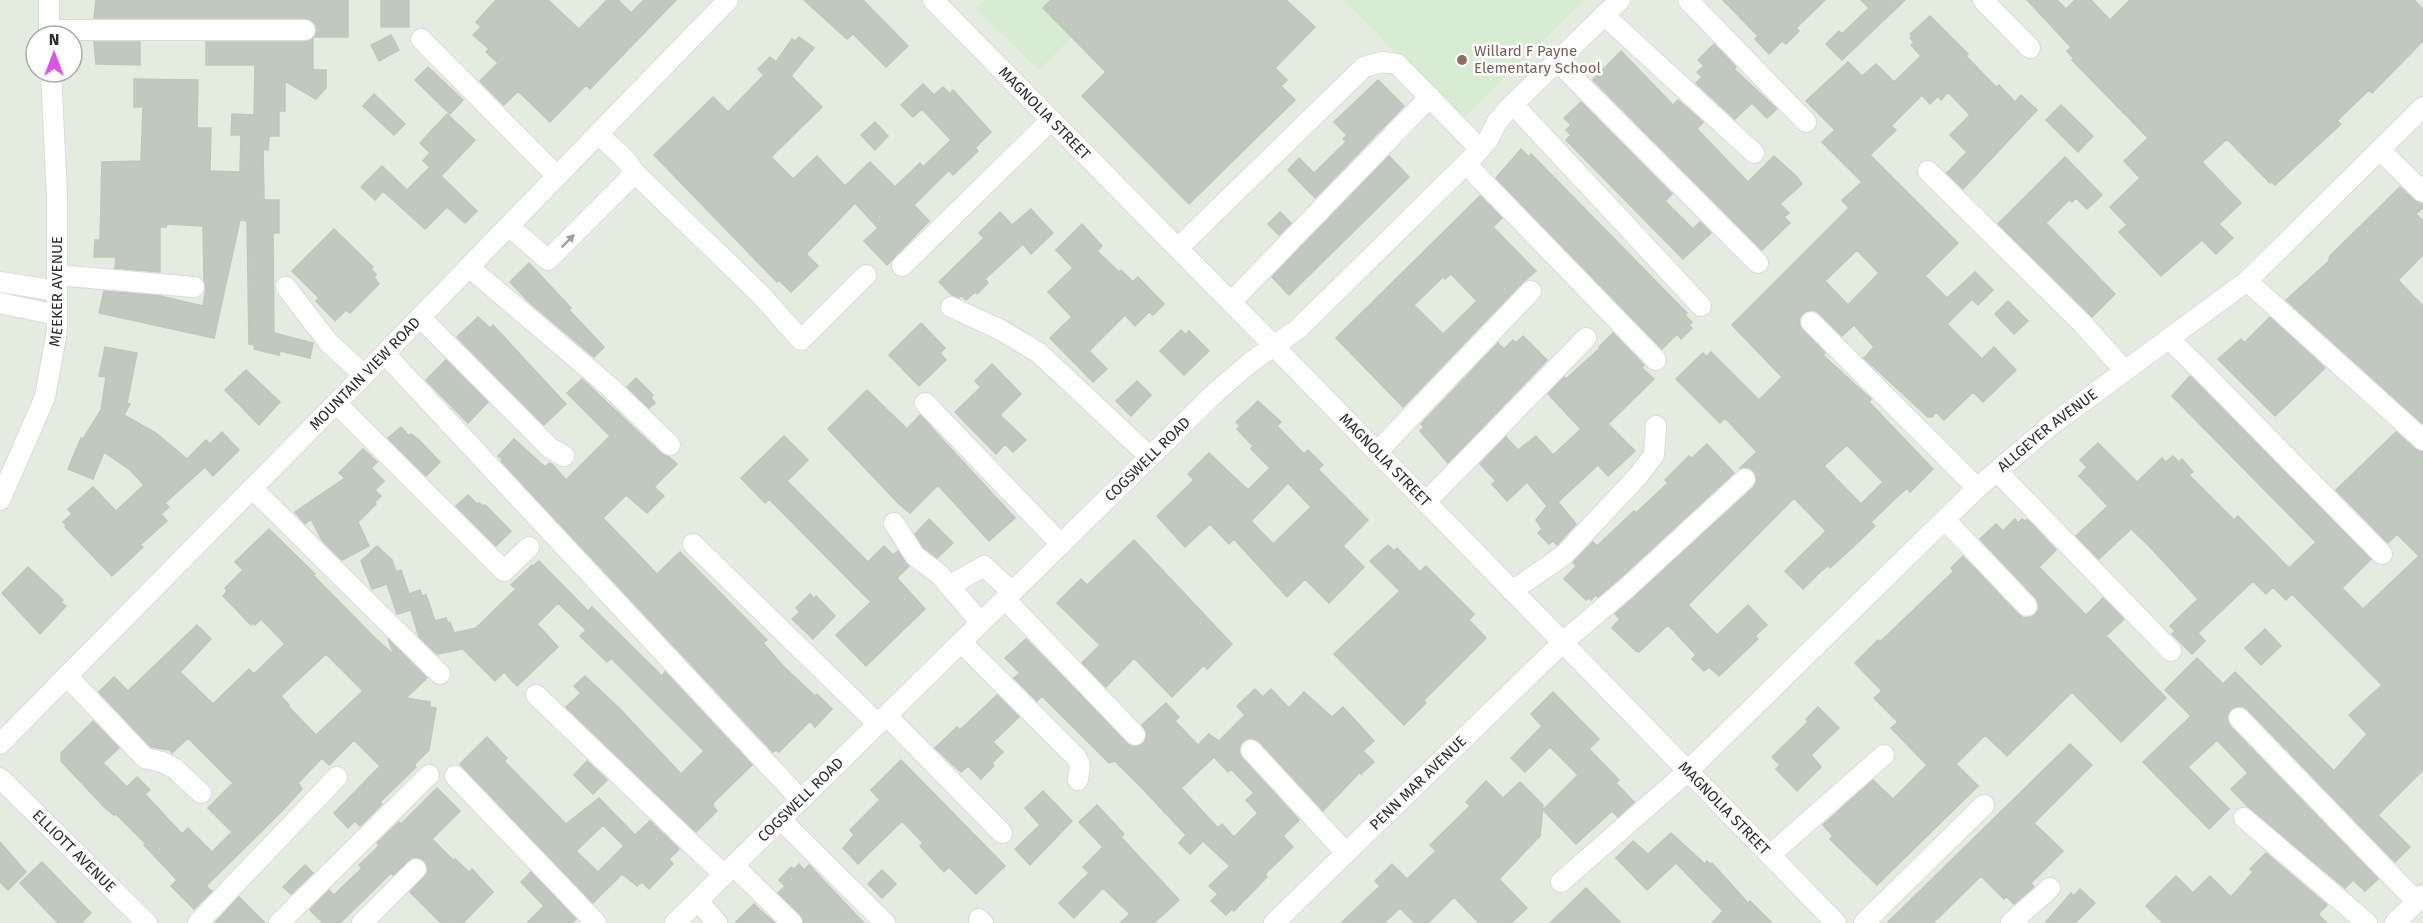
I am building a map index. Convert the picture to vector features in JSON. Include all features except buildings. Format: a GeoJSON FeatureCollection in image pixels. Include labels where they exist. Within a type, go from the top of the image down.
{"type":"FeatureCollection","features":[{"type":"Feature","properties":{"kind":"street"},"geometry":{"type":"LineString","coordinates":[[49,0],[49,24]]}},
{"type":"Feature","properties":{"kind":"street","name":"MOUNTAIN VIEW ROAD"},"geometry":{"type":"LineString","coordinates":[[0,744],[385,354],[728,0]]}},
{"type":"Feature","properties":{"kind":"street","name":"MAGNOLIA STREET"},"geometry":{"type":"LineString","coordinates":[[933,0],[1770,855],[1828,920]]}},
{"type":"Feature","properties":{"kind":"street","name":"COGSWELL ROAD"},"geometry":{"type":"LineString","coordinates":[[675,923],[1217,391],[1251,362],[1298,329],[1466,164],[1488,140],[1497,122],[1620,0]]}},
{"type":"Feature","properties":{"kind":"street"},"geometry":{"type":"LineString","coordinates":[[1688,0],[1806,122]]}},
{"type":"Feature","properties":{"kind":"street"},"geometry":{"type":"LineString","coordinates":[[1983,0],[2030,48]]}},
{"type":"Feature","properties":{"kind":"street"},"geometry":{"type":"LineString","coordinates":[[1604,15],[1754,153]]}},
{"type":"Feature","properties":{"kind":"street"},"geometry":{"type":"LineString","coordinates":[[84,33],[305,30]]}},
{"type":"Feature","properties":{"kind":"street"},"geometry":{"type":"LineString","coordinates":[[421,39],[557,176]]}},
{"type":"Feature","properties":{"kind":"street"},"geometry":{"type":"LineString","coordinates":[[1175,245],[1360,55]]}},
{"type":"Feature","properties":{"kind":"street"},"geometry":{"type":"LineString","coordinates":[[1557,61],[1758,263]]}},
{"type":"Feature","properties":{"kind":"street"},"geometry":{"type":"LineString","coordinates":[[1175,245],[1364,67],[1382,62],[1397,64],[1480,149]]}},
{"type":"Feature","properties":{"kind":"street","name":"MEEKER AVENUE"},"geometry":{"type":"LineString","coordinates":[[0,500],[45,397],[52,364],[57,315],[57,195],[52,84]]}},
{"type":"Feature","properties":{"kind":"street"},"geometry":{"type":"LineString","coordinates":[[1231,302],[1430,97]]}},
{"type":"Feature","properties":{"kind":"street"},"geometry":{"type":"LineString","coordinates":[[1514,104],[1701,306]]}},
{"type":"Feature","properties":{"kind":"street","name":"ALLGEYER AVENUE"},"geometry":{"type":"LineString","coordinates":[[1561,882],[1688,771],[1977,488],[2050,426],[2247,281],[2423,107]]}},
{"type":"Feature","properties":{"kind":"street"},"geometry":{"type":"LineString","coordinates":[[902,266],[1051,120]]}},
{"type":"Feature","properties":{"kind":"street"},"geometry":{"type":"LineString","coordinates":[[598,134],[761,295],[801,340],[866,275]]}},
{"type":"Feature","properties":{"kind":"street"},"geometry":{"type":"LineString","coordinates":[[2380,150],[2423,192]]}},
{"type":"Feature","properties":{"kind":"street"},"geometry":{"type":"LineString","coordinates":[[1466,164],[1656,360]]}},
{"type":"Feature","properties":{"kind":"street"},"geometry":{"type":"LineString","coordinates":[[1928,171],[2082,323],[2125,372]]}},
{"type":"Feature","properties":{"kind":"street"},"geometry":{"type":"LineString","coordinates":[[509,226],[549,260],[635,173]]}},
{"type":"Feature","properties":{"kind":"street"},"geometry":{"type":"LineString","coordinates":[[469,267],[610,387],[670,445]]}},
{"type":"Feature","properties":{"kind":"street"},"geometry":{"type":"LineString","coordinates":[[2247,281],[2423,440]]}},
{"type":"Feature","properties":{"kind":"street"},"geometry":{"type":"LineString","coordinates":[[0,282],[6,285],[57,283],[194,287]]}},
{"type":"Feature","properties":{"kind":"street"},"geometry":{"type":"LineString","coordinates":[[286,287],[329,343],[364,375]]}},
{"type":"Feature","properties":{"kind":"street"},"geometry":{"type":"LineString","coordinates":[[1377,452],[1531,291]]}},
{"type":"Feature","properties":{"kind":"street"},"geometry":{"type":"LineString","coordinates":[[0,303],[57,315]]}},
{"type":"Feature","properties":{"kind":"street"},"geometry":{"type":"LineString","coordinates":[[951,307],[999,329],[1039,353],[1150,457]]}},
{"type":"Feature","properties":{"kind":"street"},"geometry":{"type":"LineString","coordinates":[[420,317],[550,448],[564,456]]}},
{"type":"Feature","properties":{"kind":"street"},"geometry":{"type":"LineString","coordinates":[[1811,322],[1977,488]]}},
{"type":"Feature","properties":{"kind":"street"},"geometry":{"type":"LineString","coordinates":[[1426,502],[1586,338]]}},
{"type":"Feature","properties":{"kind":"street"},"geometry":{"type":"LineString","coordinates":[[2169,339],[2382,554]]}},
{"type":"Feature","properties":{"kind":"street"},"geometry":{"type":"LineString","coordinates":[[385,354],[801,800]]}},
{"type":"Feature","properties":{"kind":"street"},"geometry":{"type":"LineString","coordinates":[[336,403],[504,571],[529,547]]}},
{"type":"Feature","properties":{"kind":"street"},"geometry":{"type":"LineString","coordinates":[[925,403],[1061,544]]}},
{"type":"Feature","properties":{"kind":"street"},"geometry":{"type":"LineString","coordinates":[[1512,591],[1564,555],[1638,476],[1654,455],[1656,426]]}},
{"type":"Feature","properties":{"kind":"street"},"geometry":{"type":"LineString","coordinates":[[1997,471],[2171,651]]}},
{"type":"Feature","properties":{"kind":"street","name":"PENN MAR AVENUE"},"geometry":{"type":"LineString","coordinates":[[1274,923],[1562,643],[1628,587],[1745,479]]}},
{"type":"Feature","properties":{"kind":"street"},"geometry":{"type":"LineString","coordinates":[[252,488],[440,674]]}},
{"type":"Feature","properties":{"kind":"street"},"geometry":{"type":"LineString","coordinates":[[1945,520],[2027,606]]}},
{"type":"Feature","properties":{"kind":"street"},"geometry":{"type":"LineString","coordinates":[[894,523],[915,556],[939,574],[981,623]]}},
{"type":"Feature","properties":{"kind":"street"},"geometry":{"type":"LineString","coordinates":[[693,544],[1002,833]]}},
{"type":"Feature","properties":{"kind":"street"},"geometry":{"type":"LineString","coordinates":[[949,586],[984,566],[1135,735]]}},
{"type":"Feature","properties":{"kind":"street"},"geometry":{"type":"LineString","coordinates":[[961,642],[1076,757],[1080,765],[1078,780]]}},
{"type":"Feature","properties":{"kind":"street"},"geometry":{"type":"LineString","coordinates":[[67,676],[145,758],[174,768],[201,793]]}},
{"type":"Feature","properties":{"kind":"street"},"geometry":{"type":"LineString","coordinates":[[536,695],[729,870],[792,923]]}},
{"type":"Feature","properties":{"kind":"street"},"geometry":{"type":"LineString","coordinates":[[2239,718],[2420,898],[2395,923]]}},
{"type":"Feature","properties":{"kind":"street"},"geometry":{"type":"LineString","coordinates":[[1251,750],[1346,853]]}},
{"type":"Feature","properties":{"kind":"street"},"geometry":{"type":"LineString","coordinates":[[1770,855],[1884,755]]}},
{"type":"Feature","properties":{"kind":"street"},"geometry":{"type":"LineString","coordinates":[[279,923],[429,775]]}},
{"type":"Feature","properties":{"kind":"street"},"geometry":{"type":"LineString","coordinates":[[455,776],[596,923]]}},
{"type":"Feature","properties":{"kind":"street"},"geometry":{"type":"LineString","coordinates":[[198,923],[337,777]]}},
{"type":"Feature","properties":{"kind":"street","name":"ELLIOTT AVENUE"},"geometry":{"type":"LineString","coordinates":[[0,778],[147,923]]}},
{"type":"Feature","properties":{"kind":"street"},"geometry":{"type":"LineString","coordinates":[[1864,923],[1984,805]]}},
{"type":"Feature","properties":{"kind":"street"},"geometry":{"type":"LineString","coordinates":[[2244,818],[2367,923]]}},
{"type":"Feature","properties":{"kind":"street"},"geometry":{"type":"LineString","coordinates":[[781,820],[885,923]]}},
{"type":"Feature","properties":{"kind":"street"},"geometry":{"type":"LineString","coordinates":[[362,923],[416,869]]}},
{"type":"Feature","properties":{"kind":"street"},"geometry":{"type":"LineString","coordinates":[[2011,923],[2050,888]]}},
{"type":"Feature","properties":{"kind":"street"},"geometry":{"type":"LineString","coordinates":[[698,901],[717,923]]}},
{"type":"Feature","properties":{"kind":"shaded area"},"geometry":{"type":"Polygon","coordinates":[[[985,0],[1109,0],[1039,70],[976,8],[985,0]]]}},
{"type":"Feature","properties":{"kind":"shaded area","name":"Willard F Payne Elementary School"},"geometry":{"type":"Polygon","coordinates":[[[1344,0],[1584,0],[1461,120],[1344,0]]]}},
{"type":"Feature","properties":{"kind":"place","name":"Willard F Payne Elementary School"},"geometry":{"type":"Point","coordinates":[1462,60]}}]}
